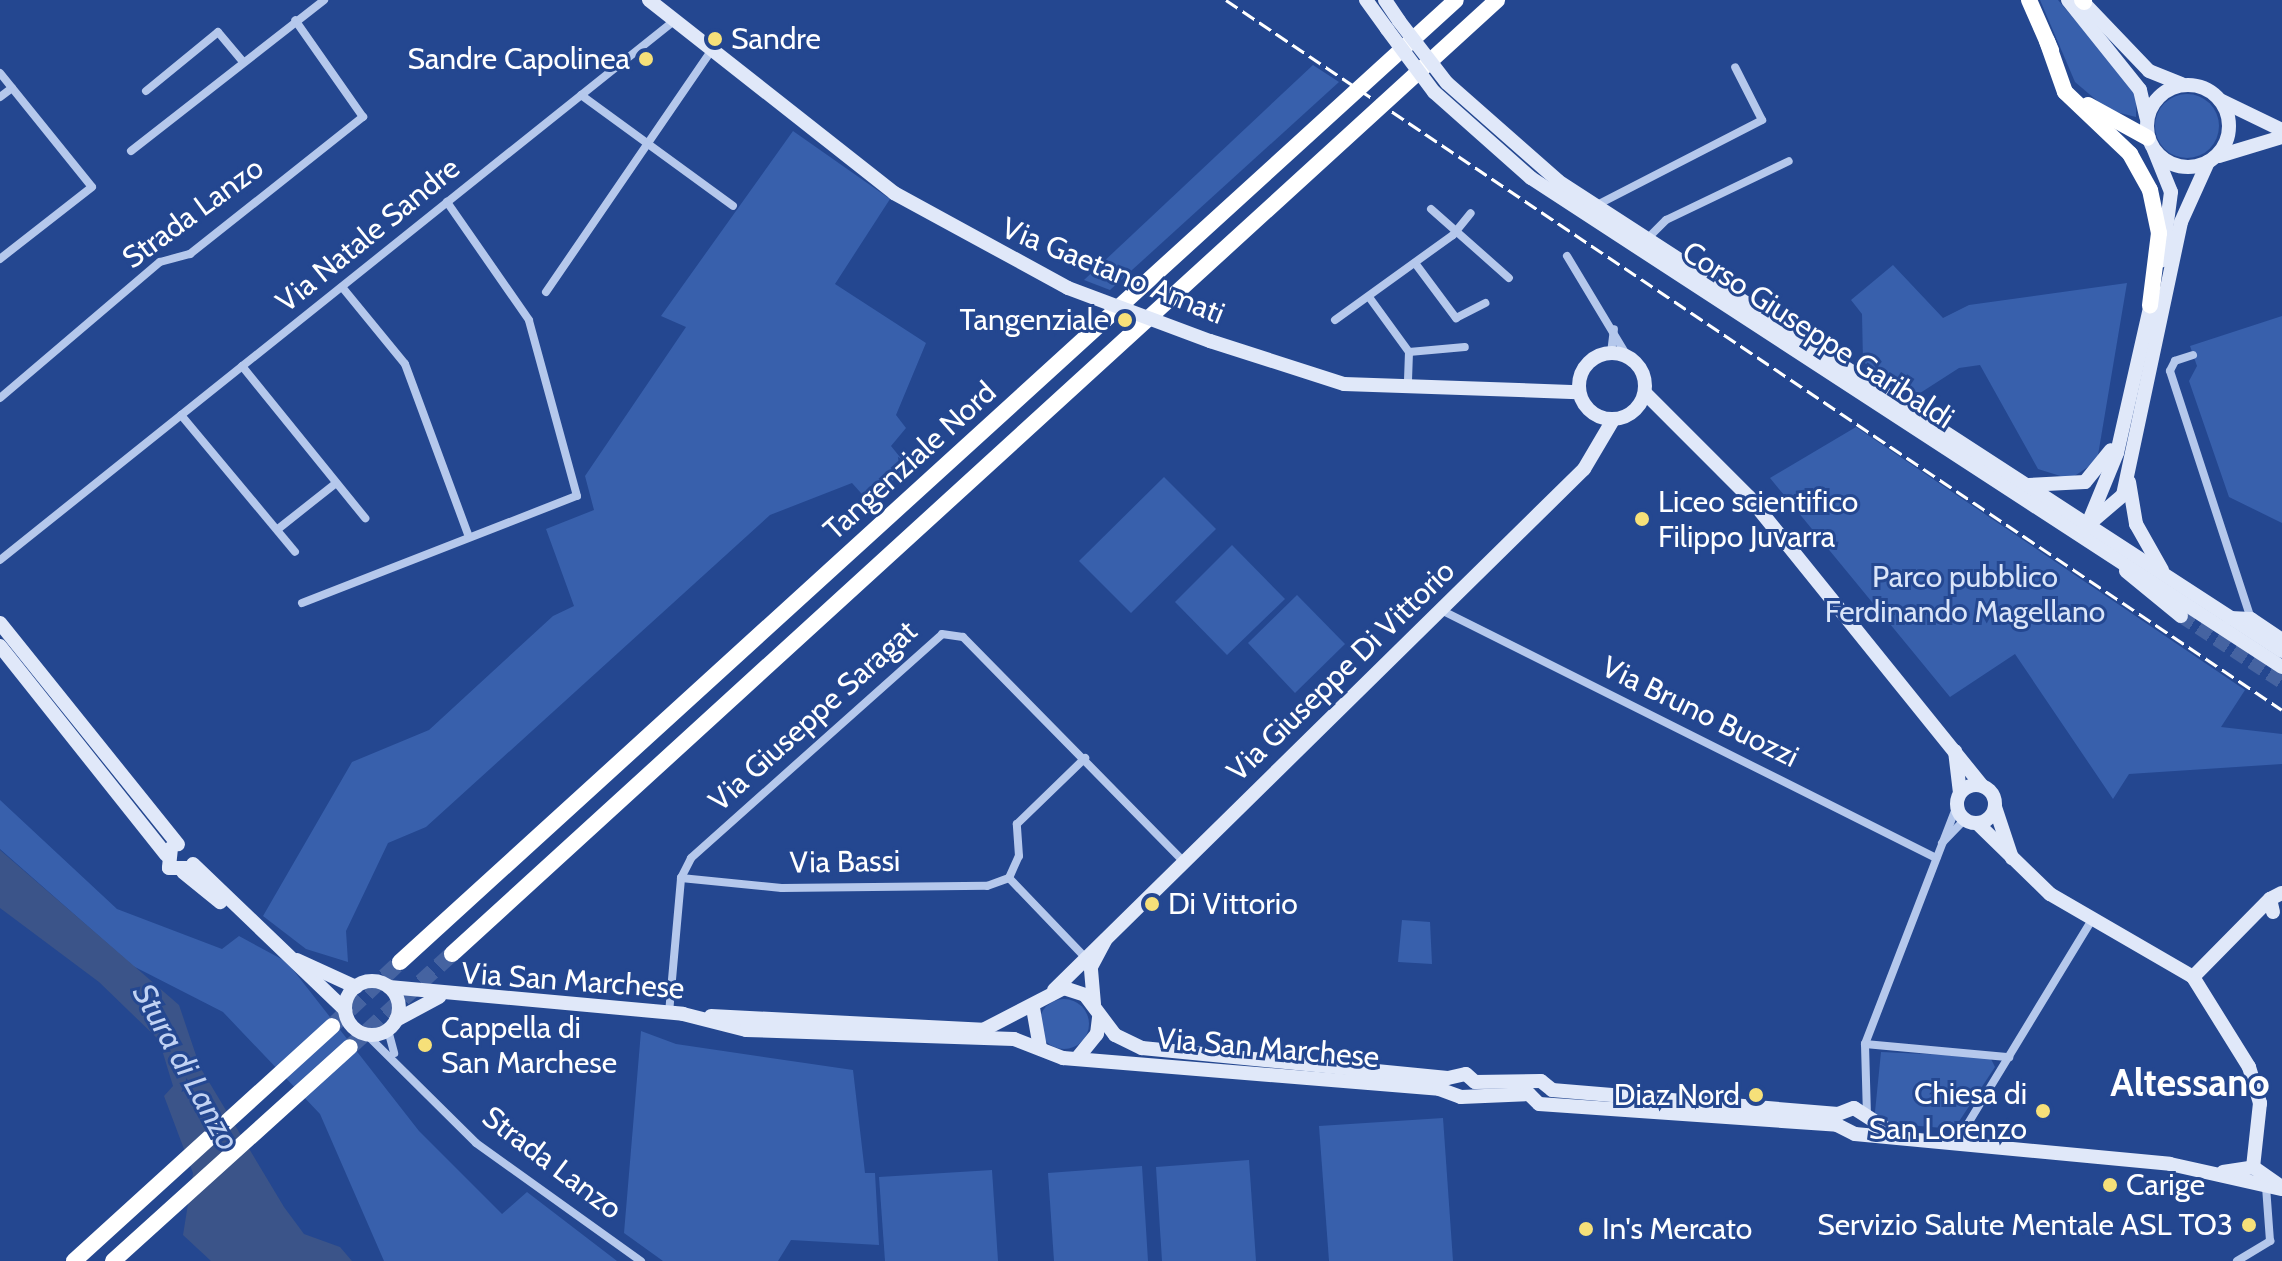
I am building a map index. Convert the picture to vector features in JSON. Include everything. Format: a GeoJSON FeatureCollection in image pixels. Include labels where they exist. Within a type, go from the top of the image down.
{"type":"FeatureCollection","features":[{"type":"Feature","properties":{"kind":"highway","name":"Tangenziale Nord"},"geometry":{"type":"LineString","coordinates":[[400,962],[1456,0]]}},
{"type":"Feature","properties":{"kind":"highway","name":"Tangenziale Nord"},"geometry":{"type":"LineString","coordinates":[[452,954],[1497,0]]}},
{"type":"Feature","properties":{"kind":"highway"},"geometry":{"type":"LineString","coordinates":[[2029,0],[2065,92],[2130,154],[2150,190],[2159,233],[2150,305]]}},
{"type":"Feature","properties":{"kind":"highway"},"geometry":{"type":"LineString","coordinates":[[2047,41],[2078,96],[2149,136]]}},
{"type":"Feature","properties":{"kind":"highway"},"geometry":{"type":"LineString","coordinates":[[79,1256],[326,1030]]}},
{"type":"Feature","properties":{"kind":"highway"},"geometry":{"type":"LineString","coordinates":[[113,1261],[345,1051]]}},
{"type":"Feature","properties":{"kind":"street"},"geometry":{"type":"LineString","coordinates":[[131,151],[324,0]]}},
{"type":"Feature","properties":{"kind":"street","name":"Via Gaetano Amati"},"geometry":{"type":"LineString","coordinates":[[649,0],[894,193],[1068,288],[1210,341],[1344,384],[1408,387],[1579,384]]}},
{"type":"Feature","properties":{"kind":"street","name":"Corso Giuseppe Garibaldi"},"geometry":{"type":"LineString","coordinates":[[1366,0],[1393,25],[1440,87],[1531,178],[2282,651]]}},
{"type":"Feature","properties":{"kind":"street","name":"Corso Giuseppe Garibaldi"},"geometry":{"type":"LineString","coordinates":[[1385,0],[1393,25]]}},
{"type":"Feature","properties":{"kind":"street"},"geometry":{"type":"LineString","coordinates":[[2079,1],[2149,71],[2191,85],[2218,98],[2254,122],[2282,130]]}},
{"type":"Feature","properties":{"kind":"street"},"geometry":{"type":"LineString","coordinates":[[2079,1],[2140,90],[2149,136],[2171,205],[2123,429],[2086,530]]}},
{"type":"Feature","properties":{"kind":"street","name":"Strada Lanzo"},"geometry":{"type":"LineString","coordinates":[[0,398],[155,266],[190,254],[363,117],[295,20]]}},
{"type":"Feature","properties":{"kind":"street","name":"Via Natale Sandre"},"geometry":{"type":"LineString","coordinates":[[242,366],[675,20]]}},
{"type":"Feature","properties":{"kind":"street"},"geometry":{"type":"LineString","coordinates":[[146,91],[218,32],[243,62]]}},
{"type":"Feature","properties":{"kind":"street"},"geometry":{"type":"LineString","coordinates":[[546,292],[712,50]]}},
{"type":"Feature","properties":{"kind":"street"},"geometry":{"type":"LineString","coordinates":[[1595,206],[1762,120],[1735,67]]}},
{"type":"Feature","properties":{"kind":"street"},"geometry":{"type":"LineString","coordinates":[[0,73],[92,187],[0,259]]}},
{"type":"Feature","properties":{"kind":"street"},"geometry":{"type":"LineString","coordinates":[[2149,136],[2157,98],[2191,85]]}},
{"type":"Feature","properties":{"kind":"street","name":"Corso Giuseppe Garibaldi"},"geometry":{"type":"LineString","coordinates":[[1440,87],[1595,206],[2023,484],[2086,530],[2113,555],[2282,667]]}},
{"type":"Feature","properties":{"kind":"street"},"geometry":{"type":"LineString","coordinates":[[0,97],[12,88]]}},
{"type":"Feature","properties":{"kind":"street"},"geometry":{"type":"LineString","coordinates":[[581,95],[733,206]]}},
{"type":"Feature","properties":{"kind":"street"},"geometry":{"type":"LineString","coordinates":[[2086,530],[2117,506],[2129,477],[2181,222],[2228,135],[2218,98]]}},
{"type":"Feature","properties":{"kind":"street"},"geometry":{"type":"LineString","coordinates":[[2149,136],[2173,165],[2212,160],[2282,137]]}},
{"type":"Feature","properties":{"kind":"street"},"geometry":{"type":"LineString","coordinates":[[1647,239],[1666,220],[1789,161]]}},
{"type":"Feature","properties":{"kind":"street"},"geometry":{"type":"LineString","coordinates":[[302,603],[577,496],[529,320],[447,202]]}},
{"type":"Feature","properties":{"kind":"street"},"geometry":{"type":"LineString","coordinates":[[1431,209],[1453,235],[1509,278]]}},
{"type":"Feature","properties":{"kind":"street"},"geometry":{"type":"LineString","coordinates":[[1335,320],[1453,235],[1471,213]]}},
{"type":"Feature","properties":{"kind":"street"},"geometry":{"type":"LineString","coordinates":[[1567,256],[1613,328],[1627,356],[1640,368],[1645,393],[1749,497],[1953,747],[1995,807],[2012,858]]}},
{"type":"Feature","properties":{"kind":"street"},"geometry":{"type":"LineString","coordinates":[[1415,263],[1456,318],[1485,303]]}},
{"type":"Feature","properties":{"kind":"street"},"geometry":{"type":"LineString","coordinates":[[342,287],[405,364],[469,537]]}},
{"type":"Feature","properties":{"kind":"street"},"geometry":{"type":"LineString","coordinates":[[1369,297],[1409,352],[1408,387]]}},
{"type":"Feature","properties":{"kind":"street"},"geometry":{"type":"LineString","coordinates":[[1611,353],[1613,328]]}},
{"type":"Feature","properties":{"kind":"street"},"geometry":{"type":"LineString","coordinates":[[1409,352],[1465,347]]}},
{"type":"Feature","properties":{"kind":"street"},"geometry":{"type":"LineString","coordinates":[[1598,442],[1595,416],[1579,384],[1591,359],[1611,353],[1627,356]]}},
{"type":"Feature","properties":{"kind":"street"},"geometry":{"type":"LineString","coordinates":[[2193,355],[2170,371],[2251,619]]}},
{"type":"Feature","properties":{"kind":"street"},"geometry":{"type":"LineString","coordinates":[[0,560],[242,366],[365,518]]}},
{"type":"Feature","properties":{"kind":"street"},"geometry":{"type":"LineString","coordinates":[[1595,416],[1613,420],[1629,414],[1645,393]]}},
{"type":"Feature","properties":{"kind":"street"},"geometry":{"type":"LineString","coordinates":[[1629,414],[1675,426]]}},
{"type":"Feature","properties":{"kind":"street"},"geometry":{"type":"LineString","coordinates":[[181,415],[295,552]]}},
{"type":"Feature","properties":{"kind":"street","name":"Via Giuseppe Di Vittorio"},"geometry":{"type":"LineString","coordinates":[[1053,990],[1082,954],[1111,931],[1584,469],[1613,420]]}},
{"type":"Feature","properties":{"kind":"street"},"geometry":{"type":"LineString","coordinates":[[2023,484],[2085,482],[2123,429]]}},
{"type":"Feature","properties":{"kind":"street"},"geometry":{"type":"LineString","coordinates":[[2129,477],[2136,524],[2164,574]]}},
{"type":"Feature","properties":{"kind":"street"},"geometry":{"type":"LineString","coordinates":[[278,529],[336,483]]}},
{"type":"Feature","properties":{"kind":"street"},"geometry":{"type":"LineString","coordinates":[[2113,555],[2181,616]]}},
{"type":"Feature","properties":{"kind":"street","name":"Via Bruno Buozzi"},"geometry":{"type":"LineString","coordinates":[[1441,610],[1936,858]]}},
{"type":"Feature","properties":{"kind":"street"},"geometry":{"type":"LineString","coordinates":[[2230,618],[2251,619],[2282,641]]}},
{"type":"Feature","properties":{"kind":"street"},"geometry":{"type":"LineString","coordinates":[[0,623],[178,844],[191,850],[188,868]]}},
{"type":"Feature","properties":{"kind":"street","name":"Via Giuseppe Saragat"},"geometry":{"type":"LineString","coordinates":[[681,878],[691,858],[942,634],[963,637],[1183,861]]}},
{"type":"Feature","properties":{"kind":"street"},"geometry":{"type":"LineString","coordinates":[[0,646],[166,855],[169,868],[188,868],[345,1010],[351,1026],[367,1035],[392,1025],[398,1002],[389,987],[372,981],[356,987],[345,1010]]}},
{"type":"Feature","properties":{"kind":"street"},"geometry":{"type":"LineString","coordinates":[[1953,747],[1959,799],[1971,821],[2012,858],[2092,920],[2193,977],[2234,1034],[2256,1091],[2254,1177],[2270,1241],[2237,1261]]}},
{"type":"Feature","properties":{"kind":"street"},"geometry":{"type":"LineString","coordinates":[[1082,954],[1009,878],[1019,856],[1017,824],[1085,758]]}},
{"type":"Feature","properties":{"kind":"street"},"geometry":{"type":"LineString","coordinates":[[1856,1120],[1864,1088],[1865,1044],[1959,799],[1981,785]]}},
{"type":"Feature","properties":{"kind":"street"},"geometry":{"type":"LineString","coordinates":[[1942,843],[1995,807]]}},
{"type":"Feature","properties":{"kind":"street"},"geometry":{"type":"LineString","coordinates":[[166,855],[178,844]]}},
{"type":"Feature","properties":{"kind":"street"},"geometry":{"type":"LineString","coordinates":[[669,1013],[681,878]]}},
{"type":"Feature","properties":{"kind":"street","name":"Via Bassi"},"geometry":{"type":"LineString","coordinates":[[681,878],[782,888],[987,886],[1009,878]]}},
{"type":"Feature","properties":{"kind":"street"},"geometry":{"type":"LineString","coordinates":[[2193,977],[2249,917],[2279,904]]}},
{"type":"Feature","properties":{"kind":"street"},"geometry":{"type":"LineString","coordinates":[[1958,1140],[2092,920]]}},
{"type":"Feature","properties":{"kind":"street","name":"Via Giuseppe Di Vittorio"},"geometry":{"type":"LineString","coordinates":[[1096,1011],[1091,967],[1111,931]]}},
{"type":"Feature","properties":{"kind":"street"},"geometry":{"type":"LineString","coordinates":[[286,955],[356,987]]}},
{"type":"Feature","properties":{"kind":"street","name":"Via San Marchese"},"geometry":{"type":"LineString","coordinates":[[389,987],[439,996],[669,1013],[702,1017],[746,1030],[999,1038],[1079,1056],[1454,1085]]}},
{"type":"Feature","properties":{"kind":"street","name":"Via San Marchese"},"geometry":{"type":"LineString","coordinates":[[702,1017],[747,1013],[983,1030],[1033,1008],[1053,990],[1075,990],[1126,1043],[1164,1053],[1454,1085]]}},
{"type":"Feature","properties":{"kind":"street","name":"Via San Marchese"},"geometry":{"type":"LineString","coordinates":[[392,1025],[439,996]]}},
{"type":"Feature","properties":{"kind":"street"},"geometry":{"type":"LineString","coordinates":[[1033,1008],[1040,1047]]}},
{"type":"Feature","properties":{"kind":"street"},"geometry":{"type":"LineString","coordinates":[[1079,1056],[1097,1034],[1096,1011]]}},
{"type":"Feature","properties":{"kind":"street","name":"Strada Lanzo"},"geometry":{"type":"LineString","coordinates":[[392,1025],[403,1068]]}},
{"type":"Feature","properties":{"kind":"street","name":"Strada Lanzo"},"geometry":{"type":"LineString","coordinates":[[367,1035],[476,1143],[641,1261]]}},
{"type":"Feature","properties":{"kind":"street"},"geometry":{"type":"LineString","coordinates":[[1865,1044],[2009,1057]]}},
{"type":"Feature","properties":{"kind":"street"},"geometry":{"type":"LineString","coordinates":[[1454,1085],[1466,1074],[1474,1088],[1530,1089],[1539,1104],[1550,1096],[1856,1120],[1900,1134],[2254,1177],[2282,1188]]}},
{"type":"Feature","properties":{"kind":"street"},"geometry":{"type":"LineString","coordinates":[[1856,1120],[1864,1088]]}},
{"type":"Feature","properties":{"kind":"green space"},"geometry":{"type":"Polygon","coordinates":[[[2040,0],[2058,0],[2109,60],[2136,96],[2136,117],[2108,110],[2075,82],[2040,0]]]}},
{"type":"Feature","properties":{"kind":"green space"},"geometry":{"type":"Polygon","coordinates":[[[1313,65],[1339,82],[1110,290],[1084,280],[1313,65]]]}},
{"type":"Feature","properties":{"kind":"green space"},"geometry":{"type":"Polygon","coordinates":[[[2187,94],[2205,100],[2213,108],[2219,126],[2213,144],[2205,152],[2187,158],[2169,152],[2161,144],[2155,126],[2161,108],[2169,100],[2187,94]]]}},
{"type":"Feature","properties":{"kind":"green space"},"geometry":{"type":"Polygon","coordinates":[[[793,131],[890,199],[835,284],[926,343],[896,415],[906,428],[891,446],[908,467],[869,502],[852,483],[770,515],[426,827],[388,843],[346,931],[348,962],[306,949],[263,916],[352,762],[429,730],[553,616],[574,606],[546,529],[594,510],[585,476],[686,327],[661,316],[793,131]]]}},
{"type":"Feature","properties":{"kind":"green space"},"geometry":{"type":"Polygon","coordinates":[[[1893,265],[1943,318],[1969,305],[2127,283],[2097,461],[2070,479],[2038,469],[1980,365],[1959,368],[1917,395],[1863,362],[1862,314],[1851,300],[1893,265]]]}},
{"type":"Feature","properties":{"kind":"green space"},"geometry":{"type":"Polygon","coordinates":[[[2282,316],[2282,523],[2229,497],[2189,381],[2197,366],[2190,346],[2282,316]]]}},
{"type":"Feature","properties":{"kind":"green space","name":"Parco pubblico Ferdinando Magellano"},"geometry":{"type":"Polygon","coordinates":[[[1856,427],[2245,690],[2221,727],[2282,734],[2282,764],[2129,774],[2113,799],[2015,654],[1950,697],[1770,478],[1856,427]]]}},
{"type":"Feature","properties":{"kind":"green space"},"geometry":{"type":"Polygon","coordinates":[[[1164,477],[1216,529],[1131,613],[1079,561],[1164,477]]]}},
{"type":"Feature","properties":{"kind":"green space"},"geometry":{"type":"Polygon","coordinates":[[[1232,545],[1285,599],[1227,655],[1175,602],[1232,545]]]}},
{"type":"Feature","properties":{"kind":"green space"},"geometry":{"type":"Polygon","coordinates":[[[1297,595],[1345,644],[1295,693],[1248,643],[1297,595]]]}},
{"type":"Feature","properties":{"kind":"green space"},"geometry":{"type":"Polygon","coordinates":[[[0,800],[117,909],[222,949],[239,936],[287,962],[419,1131],[502,1214],[527,1192],[617,1261],[384,1261],[320,1114],[223,1012],[133,966],[0,849],[0,800]]]}},
{"type":"Feature","properties":{"kind":"green space"},"geometry":{"type":"Polygon","coordinates":[[[1402,920],[1430,922],[1432,964],[1398,962],[1402,920]]]}},
{"type":"Feature","properties":{"kind":"green space"},"geometry":{"type":"Polygon","coordinates":[[[1054,1000],[1074,1000],[1088,1014],[1088,1034],[1074,1048],[1054,1048],[1040,1034],[1040,1014],[1054,1000]]]}},
{"type":"Feature","properties":{"kind":"green space"},"geometry":{"type":"Polygon","coordinates":[[[641,1031],[676,1044],[853,1070],[865,1173],[875,1173],[879,1245],[791,1240],[778,1261],[663,1261],[624,1233],[641,1031]]]}},
{"type":"Feature","properties":{"kind":"green space"},"geometry":{"type":"Polygon","coordinates":[[[1881,1052],[1990,1057],[1995,1067],[1954,1129],[1874,1122],[1881,1052]]]}},
{"type":"Feature","properties":{"kind":"green space"},"geometry":{"type":"Polygon","coordinates":[[[1443,1118],[1453,1261],[1329,1261],[1319,1126],[1443,1118]]]}},
{"type":"Feature","properties":{"kind":"green space"},"geometry":{"type":"Polygon","coordinates":[[[1249,1160],[1256,1261],[1162,1261],[1156,1167],[1249,1160]]]}},
{"type":"Feature","properties":{"kind":"green space"},"geometry":{"type":"Polygon","coordinates":[[[1142,1166],[1148,1261],[1054,1261],[1048,1173],[1142,1166]]]}},
{"type":"Feature","properties":{"kind":"green space"},"geometry":{"type":"Polygon","coordinates":[[[992,1170],[998,1261],[885,1261],[879,1177],[992,1170]]]}},
{"type":"Feature","properties":{"kind":"water","name":"Stura di Lanzo"},"geometry":{"type":"Polygon","coordinates":[[[0,850],[179,1005],[200,1067],[284,1207],[304,1234],[340,1247],[352,1261],[211,1261],[183,1235],[193,1173],[164,1096],[173,1086],[159,1040],[99,982],[0,908],[0,850]]]}},
{"type":"Feature","properties":{"kind":"tunnel"},"geometry":{"type":"LineString","coordinates":[[2181,616],[2282,682]]}},
{"type":"Feature","properties":{"kind":"tunnel"},"geometry":{"type":"LineString","coordinates":[[350,1047],[452,954]]}},
{"type":"Feature","properties":{"kind":"tunnel"},"geometry":{"type":"LineString","coordinates":[[332,1026],[400,962]]}},
{"type":"Feature","properties":{"kind":"railway"},"geometry":{"type":"LineString","coordinates":[[1226,0],[2282,710]]}},
{"type":"Feature","properties":{"kind":"place","name":"Sandre"},"geometry":{"type":"Point","coordinates":[715,39]}},
{"type":"Feature","properties":{"kind":"place","name":"Sandre Capolinea"},"geometry":{"type":"Point","coordinates":[646,59]}},
{"type":"Feature","properties":{"kind":"place","name":"Tangenziale"},"geometry":{"type":"Point","coordinates":[1125,320]}},
{"type":"Feature","properties":{"kind":"place","name":"Liceo scientifico Filippo Juvarra"},"geometry":{"type":"Point","coordinates":[1642,519]}},
{"type":"Feature","properties":{"kind":"place","name":"Di Vittorio"},"geometry":{"type":"Point","coordinates":[1152,904]}},
{"type":"Feature","properties":{"kind":"place","name":"Cappella di San Marchese"},"geometry":{"type":"Point","coordinates":[425,1045]}},
{"type":"Feature","properties":{"kind":"place","name":"Diaz Nord"},"geometry":{"type":"Point","coordinates":[1756,1095]}},
{"type":"Feature","properties":{"kind":"place","name":"Chiesa di San Lorenzo"},"geometry":{"type":"Point","coordinates":[2043,1111]}},
{"type":"Feature","properties":{"kind":"place","name":"Carige"},"geometry":{"type":"Point","coordinates":[2110,1185]}},
{"type":"Feature","properties":{"kind":"place","name":"Servizio Salute Mentale ASL TO3"},"geometry":{"type":"Point","coordinates":[2249,1225]}},
{"type":"Feature","properties":{"kind":"place","name":"In's Mercato"},"geometry":{"type":"Point","coordinates":[1586,1229]}},
{"type":"Feature","properties":{"kind":"district","name":"Altessano"},"geometry":{"type":"Point","coordinates":[2190,1083]}}]}
